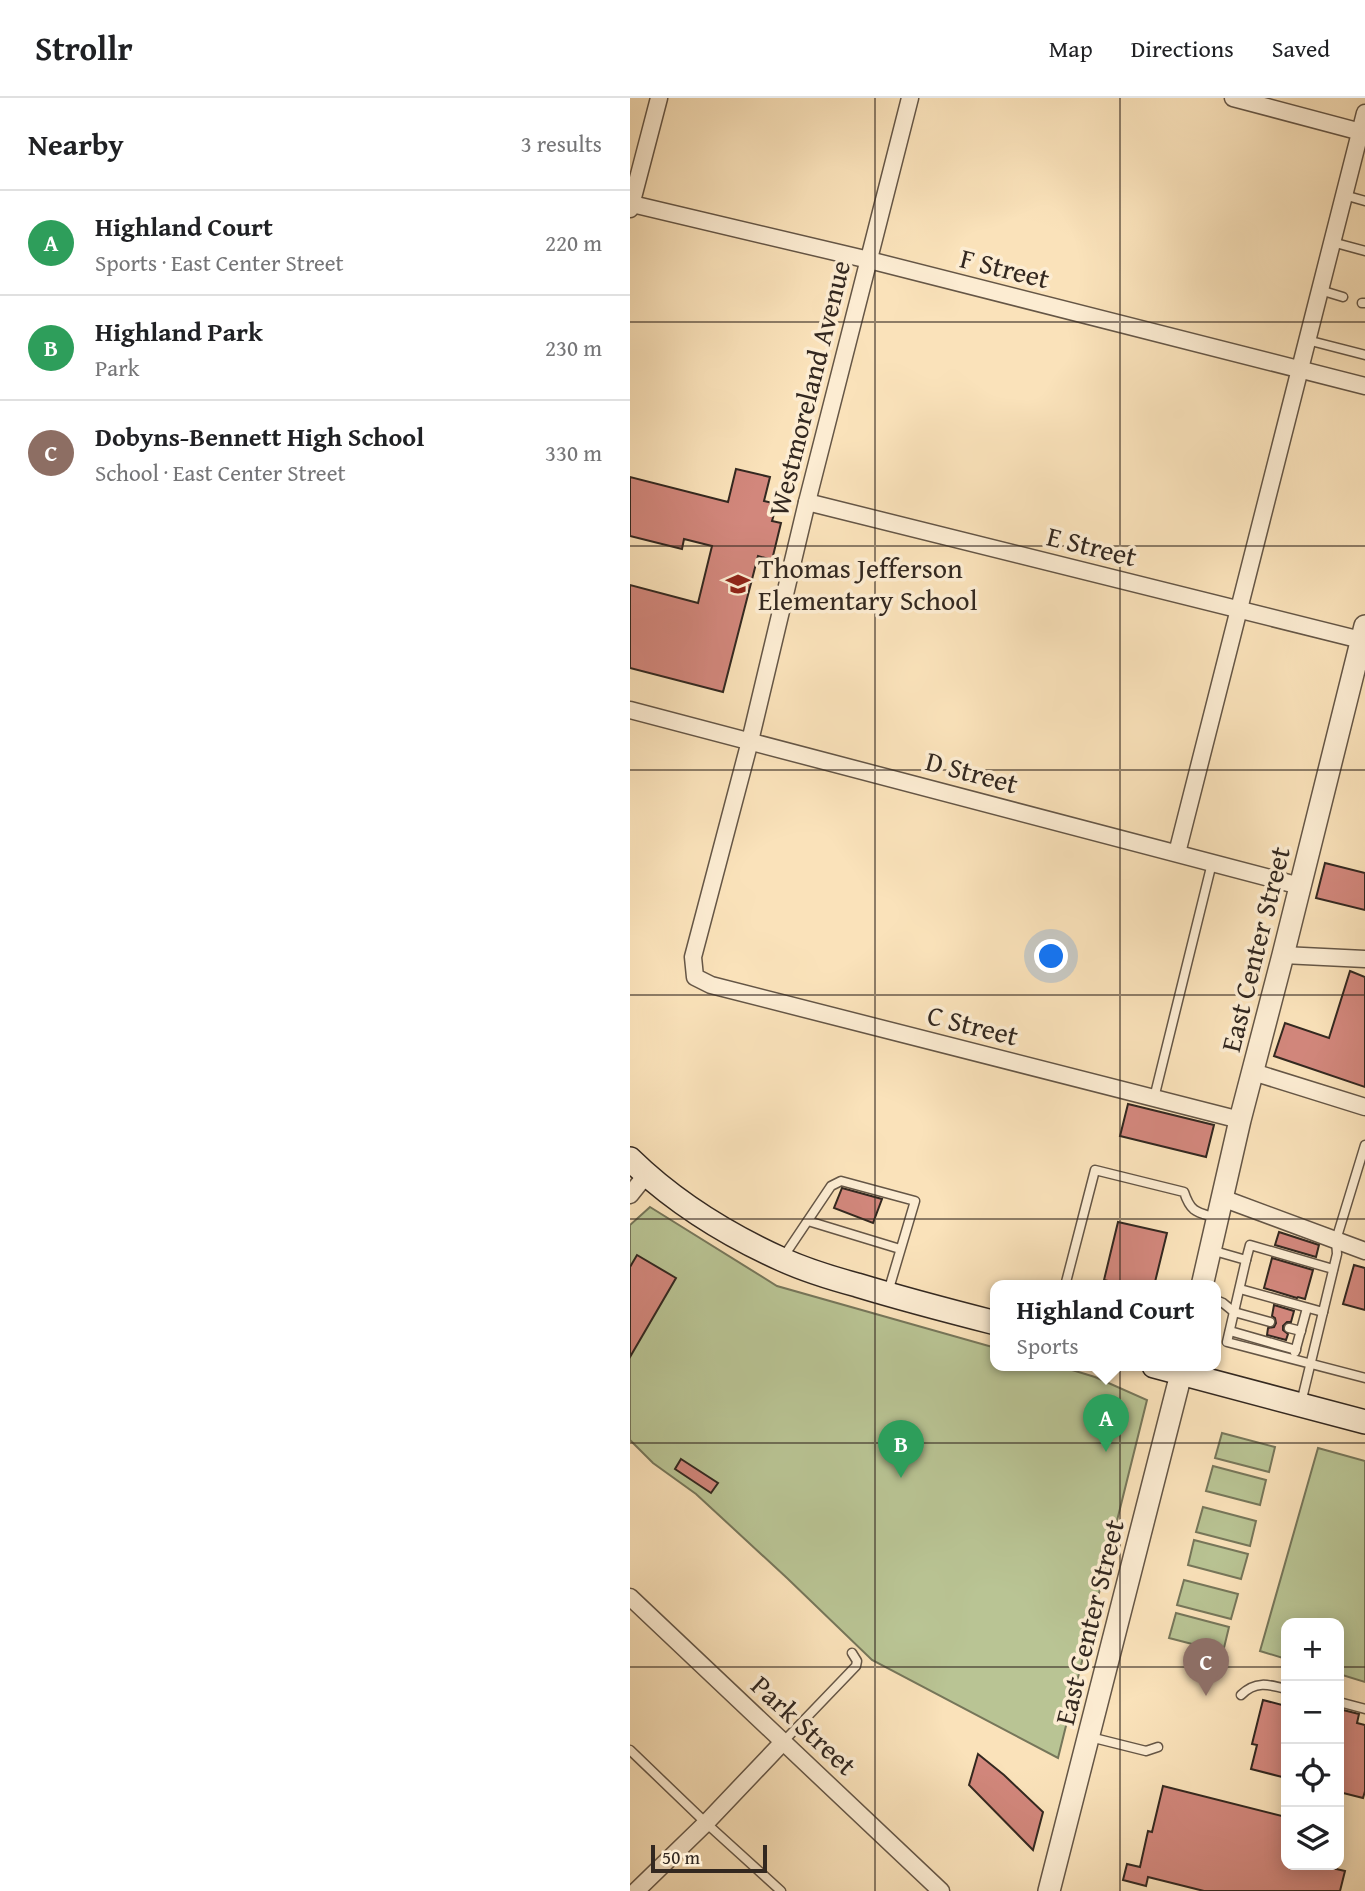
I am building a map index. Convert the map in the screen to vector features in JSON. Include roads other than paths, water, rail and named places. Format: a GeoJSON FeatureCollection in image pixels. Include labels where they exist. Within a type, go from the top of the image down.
{"type":"FeatureCollection","features":[{"type":"Feature","properties":{"kind":"main road"},"geometry":{"type":"LineString","coordinates":[[638,1167],[702,1216],[782,1260],[826,1276],[990,1321]]}},
{"type":"Feature","properties":{"kind":"main road"},"geometry":{"type":"LineString","coordinates":[[1185,1371],[1365,1422]]}},
{"type":"Feature","properties":{"kind":"street"},"geometry":{"type":"LineString","coordinates":[[631,207],[659,98]]}},
{"type":"Feature","properties":{"kind":"street","name":"Westmoreland Avenue"},"geometry":{"type":"LineString","coordinates":[[695,977],[693,957],[750,741],[807,502],[910,98]]}},
{"type":"Feature","properties":{"kind":"street"},"geometry":{"type":"LineString","coordinates":[[1233,98],[1363,132]]}},
{"type":"Feature","properties":{"kind":"street"},"geometry":{"type":"LineString","coordinates":[[1177,853],[1299,369],[1363,132],[1365,113]]}},
{"type":"Feature","properties":{"kind":"street","name":"F Street"},"geometry":{"type":"LineString","coordinates":[[631,207],[869,260],[1365,386]]}},
{"type":"Feature","properties":{"kind":"street","name":"E Street"},"geometry":{"type":"LineString","coordinates":[[807,502],[1240,610],[1364,636]]}},
{"type":"Feature","properties":{"kind":"street","name":"East Center Street"},"geometry":{"type":"LineString","coordinates":[[1204,1280],[1240,1120],[1364,636]]}},
{"type":"Feature","properties":{"kind":"street","name":"D Street"},"geometry":{"type":"LineString","coordinates":[[630,710],[1300,886]]}},
{"type":"Feature","properties":{"kind":"street"},"geometry":{"type":"LineString","coordinates":[[1283,955],[1365,959]]}},
{"type":"Feature","properties":{"kind":"street","name":"C Street"},"geometry":{"type":"LineString","coordinates":[[695,977],[711,985],[1240,1120]]}},
{"type":"Feature","properties":{"kind":"street"},"geometry":{"type":"LineString","coordinates":[[1253,1072],[1365,1107]]}},
{"type":"Feature","properties":{"kind":"street"},"geometry":{"type":"LineString","coordinates":[[630,1195],[638,1167]]}},
{"type":"Feature","properties":{"kind":"street"},"geometry":{"type":"LineString","coordinates":[[1220,1208],[1336,1240],[1365,1251]]}},
{"type":"Feature","properties":{"kind":"street","name":"East Center Street"},"geometry":{"type":"LineString","coordinates":[[1049,1891],[1182,1371]]}},
{"type":"Feature","properties":{"kind":"street","name":"Park Street"},"geometry":{"type":"LineString","coordinates":[[630,1597],[936,1889]]}},
{"type":"Feature","properties":{"kind":"street"},"geometry":{"type":"LineString","coordinates":[[636,1891],[783,1742]]}},
{"type":"Feature","properties":{"kind":"lane"},"geometry":{"type":"LineString","coordinates":[[1344,195],[1365,201]]}},
{"type":"Feature","properties":{"kind":"lane"},"geometry":{"type":"LineString","coordinates":[[1332,242],[1365,251]]}},
{"type":"Feature","properties":{"kind":"lane"},"geometry":{"type":"LineString","coordinates":[[1320,290],[1343,297]]}},
{"type":"Feature","properties":{"kind":"lane"},"geometry":{"type":"LineString","coordinates":[[1307,340],[1365,355]]}},
{"type":"Feature","properties":{"kind":"lane"},"geometry":{"type":"LineString","coordinates":[[1154,1098],[1213,863]]}},
{"type":"Feature","properties":{"kind":"lane"},"geometry":{"type":"LineString","coordinates":[[1301,1405],[1337,1254],[1336,1240],[1365,1145]]}},
{"type":"Feature","properties":{"kind":"lane"},"geometry":{"type":"LineString","coordinates":[[1067,1280],[1095,1170],[1184,1192],[1188,1205],[1193,1210],[1220,1208]]}},
{"type":"Feature","properties":{"kind":"lane"},"geometry":{"type":"LineString","coordinates":[[782,1260],[831,1186],[841,1181],[915,1200],[887,1294]]}},
{"type":"Feature","properties":{"kind":"lane"},"geometry":{"type":"LineString","coordinates":[[808,1221],[900,1249]]}},
{"type":"Feature","properties":{"kind":"lane"},"geometry":{"type":"LineString","coordinates":[[1333,1269],[1250,1245],[1227,1342],[1295,1354],[1311,1363],[1365,1378]]}},
{"type":"Feature","properties":{"kind":"lane"},"geometry":{"type":"LineString","coordinates":[[1211,1250],[1246,1260]]}},
{"type":"Feature","properties":{"kind":"lane"},"geometry":{"type":"LineString","coordinates":[[1240,1289],[1323,1312]]}},
{"type":"Feature","properties":{"kind":"lane"},"geometry":{"type":"LineString","coordinates":[[1221,1302],[1234,1312],[1270,1322]]}},
{"type":"Feature","properties":{"kind":"lane"},"geometry":{"type":"LineString","coordinates":[[1295,1354],[1307,1308]]}},
{"type":"Feature","properties":{"kind":"lane"},"geometry":{"type":"LineString","coordinates":[[1289,1328],[1301,1331]]}},
{"type":"Feature","properties":{"kind":"lane"},"geometry":{"type":"LineString","coordinates":[[783,1742],[856,1666],[858,1661],[852,1653]]}},
{"type":"Feature","properties":{"kind":"lane"},"geometry":{"type":"LineString","coordinates":[[1241,1695],[1261,1684],[1281,1688]]}},
{"type":"Feature","properties":{"kind":"lane"},"geometry":{"type":"LineString","coordinates":[[1344,1703],[1365,1709]]}},
{"type":"Feature","properties":{"kind":"lane"},"geometry":{"type":"LineString","coordinates":[[1089,1736],[1146,1751],[1158,1747]]}},
{"type":"Feature","properties":{"kind":"lane"},"geometry":{"type":"LineString","coordinates":[[630,1750],[781,1891]]}},
{"type":"Feature","properties":{"kind":"place","name":"Thomas Jefferson Elementary School"},"geometry":{"type":"Point","coordinates":[738,584]}},
{"type":"Feature","properties":{"kind":"place","name":"Highland Court"},"geometry":{"type":"Point","coordinates":[1106,1452]}},
{"type":"Feature","properties":{"kind":"place","name":"Highland Park"},"geometry":{"type":"Point","coordinates":[901,1478]}},
{"type":"Feature","properties":{"kind":"place","name":"Dobyns-Bennett High School"},"geometry":{"type":"Point","coordinates":[1206,1696]}}]}
